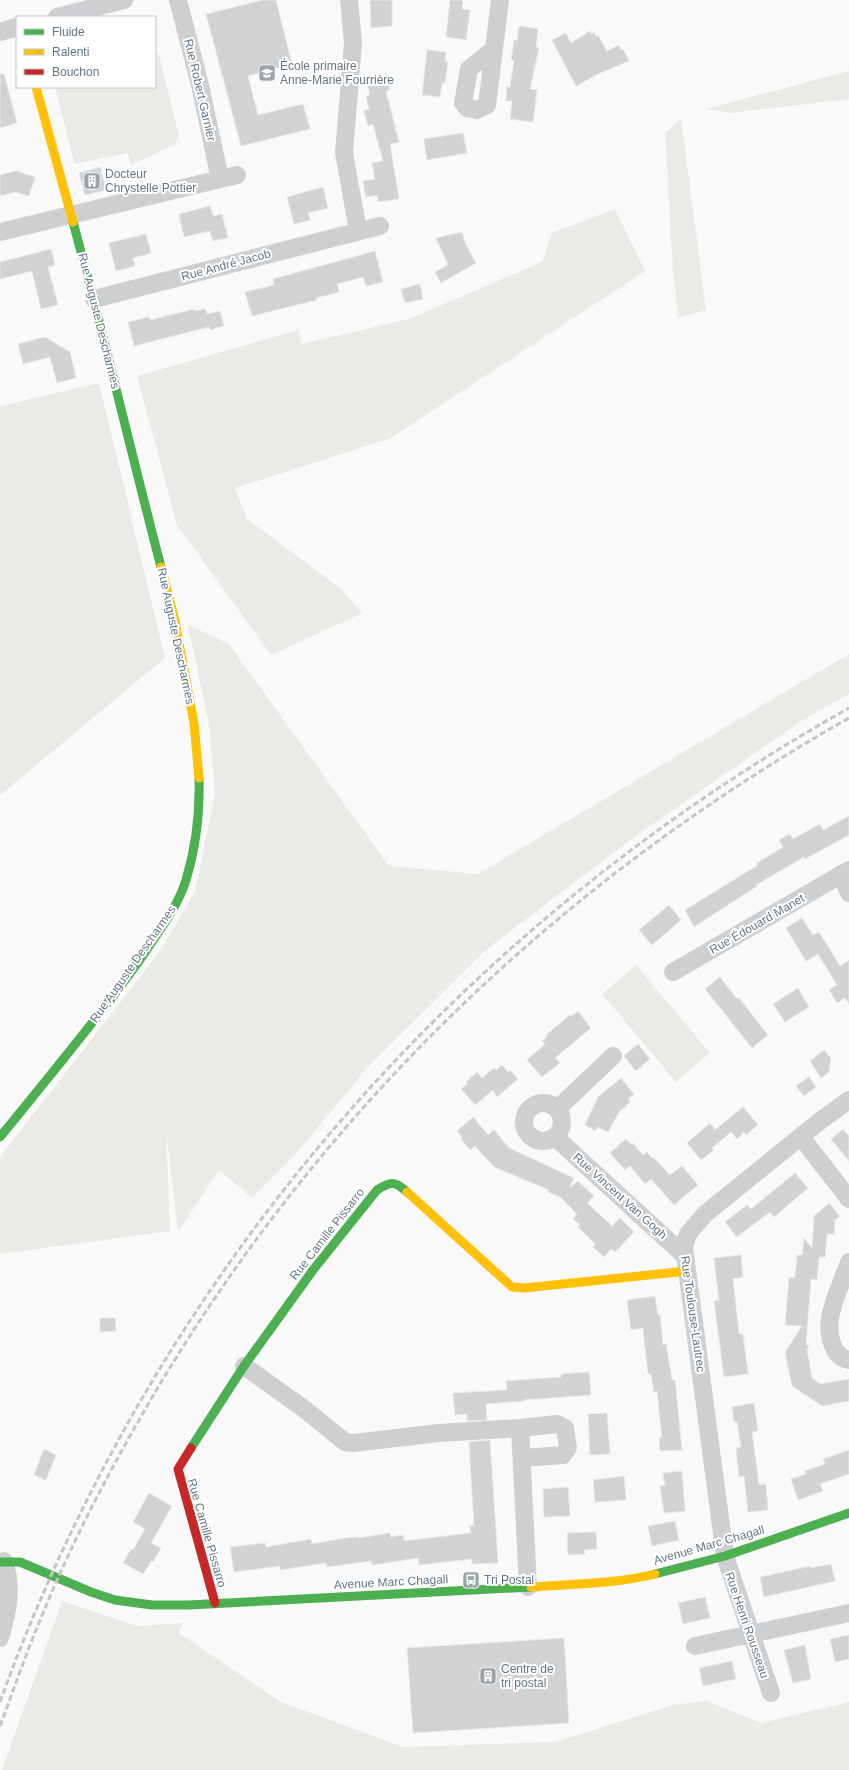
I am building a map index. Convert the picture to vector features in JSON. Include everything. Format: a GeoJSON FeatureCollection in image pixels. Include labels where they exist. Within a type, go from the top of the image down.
{"type":"FeatureCollection","features":[{"type":"Feature","properties":{"kind":"street"},"geometry":{"type":"LineString","coordinates":[[61,16],[124,0]]}},
{"type":"Feature","properties":{"kind":"street","name":"Rue Robert Garnier"},"geometry":{"type":"LineString","coordinates":[[0,232],[228,177],[200,85],[178,0]]}},
{"type":"Feature","properties":{"kind":"street"},"geometry":{"type":"LineString","coordinates":[[349,0],[353,42],[344,153],[358,231]]}},
{"type":"Feature","properties":{"kind":"street"},"geometry":{"type":"LineString","coordinates":[[494,49],[500,0]]}},
{"type":"Feature","properties":{"kind":"street"},"geometry":{"type":"LineString","coordinates":[[0,32],[16,27]]}},
{"type":"Feature","properties":{"kind":"street","name":"Rue Auguste Descharmes"},"geometry":{"type":"LineString","coordinates":[[0,1137],[115,994],[149,946],[178,901],[186,880],[197,837],[199,780],[195,730],[177,632],[94,299],[36,88]]}},
{"type":"Feature","properties":{"kind":"street","name":"Rue André Jacob"},"geometry":{"type":"LineString","coordinates":[[94,299],[380,226]]}},
{"type":"Feature","properties":{"kind":"street","name":"Rue Édouard Manet"},"geometry":{"type":"LineString","coordinates":[[673,972],[845,872],[849,893]]}},
{"type":"Feature","properties":{"kind":"street"},"geometry":{"type":"LineString","coordinates":[[557,1109],[613,1056]]}},
{"type":"Feature","properties":{"kind":"street","name":"Rue Toulouse-Lautrec"},"geometry":{"type":"LineString","coordinates":[[725,1556],[686,1263],[685,1240],[706,1214],[849,1100]]}},
{"type":"Feature","properties":{"kind":"street"},"geometry":{"type":"LineString","coordinates":[[546,1103],[557,1109],[562,1120],[562,1126],[555,1136],[544,1141],[537,1140],[527,1133],[524,1121],[528,1109],[533,1105],[546,1103]]}},
{"type":"Feature","properties":{"kind":"street","name":"Rue Vincent Van Gogh"},"geometry":{"type":"LineString","coordinates":[[555,1136],[686,1263]]}},
{"type":"Feature","properties":{"kind":"street"},"geometry":{"type":"LineString","coordinates":[[801,1137],[849,1199]]}},
{"type":"Feature","properties":{"kind":"street","name":"Rue Camille Pissarro"},"geometry":{"type":"LineString","coordinates":[[215,1603],[178,1469],[244,1366],[313,1270],[377,1190],[388,1183],[398,1184],[512,1287],[524,1288],[686,1263]]}},
{"type":"Feature","properties":{"kind":"street"},"geometry":{"type":"LineString","coordinates":[[849,1262],[844,1297],[830,1314],[830,1337],[834,1351],[843,1359],[849,1360]]}},
{"type":"Feature","properties":{"kind":"street"},"geometry":{"type":"LineString","coordinates":[[244,1366],[303,1408],[346,1442],[353,1443],[439,1433],[557,1424],[565,1428],[568,1448],[563,1455],[523,1458]]}},
{"type":"Feature","properties":{"kind":"street"},"geometry":{"type":"LineString","coordinates":[[520,1428],[523,1458],[528,1587]]}},
{"type":"Feature","properties":{"kind":"street","name":"Avenue Marc Chagall"},"geometry":{"type":"LineString","coordinates":[[2,1562],[20,1562],[89,1592],[132,1603],[168,1606],[528,1587],[579,1584],[642,1577],[725,1556],[849,1513]]}},
{"type":"Feature","properties":{"kind":"street","name":"Rue Henri Rousseau"},"geometry":{"type":"LineString","coordinates":[[725,1556],[771,1693]]}},
{"type":"Feature","properties":{"kind":"street"},"geometry":{"type":"LineString","coordinates":[[0,1638],[10,1594],[10,1583],[2,1562]]}},
{"type":"Feature","properties":{"kind":"street"},"geometry":{"type":"LineString","coordinates":[[695,1646],[849,1612]]}},
{"type":"Feature","properties":{"kind":"shaded area"},"geometry":{"type":"Polygon","coordinates":[[[156,53],[159,55],[179,136],[175,144],[131,165],[128,153],[75,164],[55,88],[156,88],[156,53]]]}},
{"type":"Feature","properties":{"kind":"shaded area"},"geometry":{"type":"Polygon","coordinates":[[[849,71],[849,99],[731,113],[706,109],[849,71]]]}},
{"type":"Feature","properties":{"kind":"shaded area"},"geometry":{"type":"Polygon","coordinates":[[[681,118],[706,310],[678,318],[673,271],[665,133],[681,118]]]}},
{"type":"Feature","properties":{"kind":"shaded area"},"geometry":{"type":"Polygon","coordinates":[[[615,209],[645,271],[391,438],[235,488],[247,519],[341,589],[362,613],[271,655],[177,525],[137,376],[298,330],[302,344],[409,319],[542,262],[552,233],[615,209]]]}},
{"type":"Feature","properties":{"kind":"shaded area"},"geometry":{"type":"Polygon","coordinates":[[[99,383],[165,658],[0,795],[0,406],[99,383]]]}},
{"type":"Feature","properties":{"kind":"shaded area"},"geometry":{"type":"Polygon","coordinates":[[[188,625],[229,644],[389,866],[478,874],[849,654],[849,694],[801,721],[626,843],[487,949],[368,1067],[294,1156],[252,1198],[219,1170],[178,1232],[166,1129],[170,1231],[0,1254],[0,1157],[160,951],[195,892],[215,793],[209,724],[188,625]]]}},
{"type":"Feature","properties":{"kind":"shaded area"},"geometry":{"type":"Polygon","coordinates":[[[636,965],[710,1053],[676,1082],[602,994],[636,965]]]}},
{"type":"Feature","properties":{"kind":"shaded area"},"geometry":{"type":"Polygon","coordinates":[[[62,1601],[137,1626],[183,1623],[179,1633],[281,1702],[403,1747],[555,1742],[673,1705],[706,1701],[761,1723],[849,1702],[849,1770],[2,1770],[62,1601]]]}},
{"type":"Feature","properties":{"kind":"building"},"geometry":{"type":"Polygon","coordinates":[[[263,0],[276,0],[292,64],[248,76],[258,115],[303,104],[310,129],[241,146],[206,14],[263,0]]]}},
{"type":"Feature","properties":{"kind":"building"},"geometry":{"type":"Polygon","coordinates":[[[370,0],[392,0],[392,26],[371,28],[370,0]]]}},
{"type":"Feature","properties":{"kind":"building"},"geometry":{"type":"Polygon","coordinates":[[[450,0],[463,0],[462,9],[470,10],[466,40],[446,37],[450,0]]]}},
{"type":"Feature","properties":{"kind":"building"},"geometry":{"type":"Polygon","coordinates":[[[519,26],[538,29],[536,48],[539,47],[530,89],[537,90],[533,122],[510,119],[512,101],[506,101],[507,87],[510,87],[514,61],[511,60],[514,40],[517,40],[519,26]]]}},
{"type":"Feature","properties":{"kind":"building"},"geometry":{"type":"Polygon","coordinates":[[[590,31],[592,34],[594,32],[596,36],[598,35],[607,51],[619,45],[621,50],[623,49],[629,61],[598,74],[576,86],[552,40],[566,33],[571,43],[590,31]]]}},
{"type":"Feature","properties":{"kind":"building"},"geometry":{"type":"Polygon","coordinates":[[[427,50],[446,52],[445,62],[448,62],[445,83],[442,83],[440,97],[422,95],[427,50]]]}},
{"type":"Feature","properties":{"kind":"building"},"geometry":{"type":"Polygon","coordinates":[[[0,74],[4,74],[17,123],[0,128],[0,74]]]}},
{"type":"Feature","properties":{"kind":"building"},"geometry":{"type":"Polygon","coordinates":[[[386,74],[390,90],[386,91],[399,142],[390,144],[399,199],[378,202],[377,195],[366,197],[363,181],[375,179],[372,163],[383,161],[373,124],[368,126],[364,111],[369,109],[366,96],[370,95],[366,79],[386,74]]]}},
{"type":"Feature","properties":{"kind":"building"},"geometry":{"type":"Polygon","coordinates":[[[463,133],[467,153],[427,160],[424,139],[463,133]]]}},
{"type":"Feature","properties":{"kind":"building","name":"Docteur Chrystelle Pottier"},"geometry":{"type":"Polygon","coordinates":[[[100,167],[106,190],[85,195],[79,173],[100,167]]]}},
{"type":"Feature","properties":{"kind":"building"},"geometry":{"type":"Polygon","coordinates":[[[16,171],[35,177],[29,196],[15,192],[0,196],[0,175],[16,171]]]}},
{"type":"Feature","properties":{"kind":"building"},"geometry":{"type":"Polygon","coordinates":[[[323,187],[328,208],[308,213],[310,220],[294,224],[287,197],[323,187]]]}},
{"type":"Feature","properties":{"kind":"building"},"geometry":{"type":"Polygon","coordinates":[[[210,206],[213,216],[222,214],[228,238],[213,241],[210,231],[184,237],[179,214],[210,206]]]}},
{"type":"Feature","properties":{"kind":"building"},"geometry":{"type":"Polygon","coordinates":[[[462,232],[466,245],[476,263],[441,283],[435,272],[448,265],[436,238],[462,232]]]}},
{"type":"Feature","properties":{"kind":"building"},"geometry":{"type":"Polygon","coordinates":[[[146,234],[151,253],[133,258],[135,266],[116,271],[109,243],[146,234]]]}},
{"type":"Feature","properties":{"kind":"building"},"geometry":{"type":"Polygon","coordinates":[[[51,249],[55,265],[48,267],[58,305],[41,309],[32,271],[0,279],[0,262],[51,249]]]}},
{"type":"Feature","properties":{"kind":"building"},"geometry":{"type":"Polygon","coordinates":[[[375,251],[383,282],[366,286],[363,277],[337,284],[339,292],[316,298],[317,300],[252,316],[245,292],[274,285],[273,279],[375,251]]]}},
{"type":"Feature","properties":{"kind":"building"},"geometry":{"type":"Polygon","coordinates":[[[420,284],[423,299],[405,303],[401,289],[420,284]]]}},
{"type":"Feature","properties":{"kind":"building"},"geometry":{"type":"Polygon","coordinates":[[[194,309],[195,311],[205,309],[207,314],[220,311],[224,326],[210,330],[209,327],[134,346],[128,322],[149,317],[150,320],[194,309]]]}},
{"type":"Feature","properties":{"kind":"building"},"geometry":{"type":"Polygon","coordinates":[[[45,337],[70,352],[76,378],[57,383],[50,357],[23,364],[18,344],[45,337]]]}},
{"type":"Feature","properties":{"kind":"building"},"geometry":{"type":"Polygon","coordinates":[[[849,816],[849,835],[805,859],[804,857],[756,885],[757,886],[694,927],[685,910],[758,865],[757,863],[783,847],[779,840],[790,834],[793,839],[820,824],[823,830],[849,816]]]}},
{"type":"Feature","properties":{"kind":"building"},"geometry":{"type":"Polygon","coordinates":[[[669,905],[681,920],[652,945],[639,930],[669,905]]]}},
{"type":"Feature","properties":{"kind":"building"},"geometry":{"type":"Polygon","coordinates":[[[802,918],[813,935],[819,932],[840,966],[849,960],[849,1004],[845,998],[837,1003],[829,990],[837,985],[818,954],[806,961],[786,928],[802,918]]]}},
{"type":"Feature","properties":{"kind":"building"},"geometry":{"type":"Polygon","coordinates":[[[720,977],[737,999],[739,998],[768,1035],[752,1048],[705,989],[720,977]]]}},
{"type":"Feature","properties":{"kind":"building"},"geometry":{"type":"Polygon","coordinates":[[[798,988],[809,1007],[785,1022],[773,1004],[798,988]]]}},
{"type":"Feature","properties":{"kind":"building"},"geometry":{"type":"Polygon","coordinates":[[[578,1011],[591,1028],[555,1058],[560,1063],[542,1077],[527,1060],[545,1044],[542,1041],[548,1036],[546,1035],[570,1015],[572,1016],[578,1011]]]}},
{"type":"Feature","properties":{"kind":"building"},"geometry":{"type":"Polygon","coordinates":[[[638,1044],[650,1059],[636,1071],[624,1056],[638,1044]]]}},
{"type":"Feature","properties":{"kind":"building"},"geometry":{"type":"Polygon","coordinates":[[[824,1050],[831,1058],[829,1072],[821,1078],[810,1061],[824,1050]]]}},
{"type":"Feature","properties":{"kind":"building"},"geometry":{"type":"Polygon","coordinates":[[[502,1065],[508,1072],[510,1070],[518,1079],[497,1097],[493,1090],[475,1105],[461,1089],[477,1072],[482,1078],[494,1068],[496,1070],[502,1065]]]}},
{"type":"Feature","properties":{"kind":"building"},"geometry":{"type":"Polygon","coordinates":[[[809,1077],[816,1087],[804,1096],[796,1086],[809,1077]]]}},
{"type":"Feature","properties":{"kind":"building"},"geometry":{"type":"Polygon","coordinates":[[[621,1078],[634,1094],[628,1099],[630,1102],[619,1112],[608,1132],[597,1127],[596,1131],[585,1125],[598,1097],[621,1078]]]}},
{"type":"Feature","properties":{"kind":"building"},"geometry":{"type":"Polygon","coordinates":[[[743,1107],[758,1125],[746,1135],[744,1132],[737,1139],[731,1132],[712,1148],[714,1150],[701,1160],[687,1143],[710,1123],[715,1130],[743,1107]]]}},
{"type":"Feature","properties":{"kind":"building"},"geometry":{"type":"Polygon","coordinates":[[[473,1117],[488,1135],[494,1130],[509,1148],[574,1178],[569,1188],[578,1181],[594,1196],[587,1203],[612,1226],[620,1218],[634,1232],[615,1252],[611,1249],[604,1257],[593,1247],[595,1244],[578,1227],[580,1225],[573,1219],[577,1214],[560,1197],[548,1192],[549,1190],[494,1167],[475,1146],[470,1150],[461,1139],[463,1138],[457,1131],[473,1117]]]}},
{"type":"Feature","properties":{"kind":"building"},"geometry":{"type":"Polygon","coordinates":[[[843,1129],[849,1136],[849,1161],[831,1139],[843,1129]]]}},
{"type":"Feature","properties":{"kind":"building"},"geometry":{"type":"Polygon","coordinates":[[[626,1139],[632,1145],[633,1143],[643,1155],[647,1152],[670,1175],[682,1166],[698,1185],[674,1205],[651,1179],[645,1184],[630,1166],[625,1170],[610,1153],[626,1139]]]}},
{"type":"Feature","properties":{"kind":"building"},"geometry":{"type":"Polygon","coordinates":[[[795,1173],[808,1188],[774,1217],[770,1212],[737,1237],[725,1222],[747,1205],[751,1209],[795,1173]]]}},
{"type":"Feature","properties":{"kind":"building"},"geometry":{"type":"Polygon","coordinates":[[[829,1203],[840,1216],[835,1220],[834,1234],[827,1234],[825,1257],[819,1257],[817,1280],[811,1279],[806,1344],[809,1346],[807,1350],[812,1378],[820,1384],[849,1379],[849,1401],[822,1406],[792,1386],[785,1352],[802,1326],[785,1325],[789,1277],[795,1278],[797,1255],[802,1255],[804,1238],[812,1248],[814,1216],[829,1203]]]}},
{"type":"Feature","properties":{"kind":"building"},"geometry":{"type":"Polygon","coordinates":[[[741,1255],[743,1277],[733,1279],[739,1334],[743,1334],[748,1374],[724,1377],[714,1301],[719,1300],[714,1258],[741,1255]]]}},
{"type":"Feature","properties":{"kind":"building"},"geometry":{"type":"Polygon","coordinates":[[[655,1296],[658,1315],[660,1315],[663,1345],[666,1344],[672,1380],[675,1380],[682,1450],[660,1451],[659,1438],[662,1437],[657,1391],[654,1392],[651,1374],[648,1374],[643,1328],[631,1330],[627,1300],[655,1296]]]}},
{"type":"Feature","properties":{"kind":"building"},"geometry":{"type":"Polygon","coordinates":[[[100,1318],[115,1318],[116,1331],[100,1332],[100,1318]]]}},
{"type":"Feature","properties":{"kind":"building"},"geometry":{"type":"Polygon","coordinates":[[[589,1372],[591,1395],[486,1404],[487,1420],[467,1421],[467,1414],[455,1415],[453,1393],[507,1390],[506,1381],[561,1377],[561,1374],[589,1372]]]}},
{"type":"Feature","properties":{"kind":"building"},"geometry":{"type":"Polygon","coordinates":[[[754,1403],[758,1431],[752,1432],[759,1485],[766,1484],[768,1510],[748,1512],[744,1476],[739,1477],[736,1448],[741,1447],[737,1422],[734,1422],[732,1407],[754,1403]]]}},
{"type":"Feature","properties":{"kind":"building"},"geometry":{"type":"Polygon","coordinates":[[[607,1413],[610,1454],[590,1455],[588,1414],[607,1413]]]}},
{"type":"Feature","properties":{"kind":"building"},"geometry":{"type":"Polygon","coordinates":[[[490,1440],[498,1563],[472,1564],[472,1559],[419,1565],[418,1558],[372,1565],[371,1561],[327,1567],[326,1563],[280,1570],[280,1566],[234,1572],[230,1547],[265,1543],[266,1547],[311,1539],[312,1544],[390,1533],[391,1537],[403,1535],[404,1541],[471,1533],[470,1526],[474,1526],[469,1442],[490,1440]]]}},
{"type":"Feature","properties":{"kind":"building"},"geometry":{"type":"Polygon","coordinates":[[[44,1449],[56,1455],[46,1480],[34,1475],[44,1449]]]}},
{"type":"Feature","properties":{"kind":"building"},"geometry":{"type":"Polygon","coordinates":[[[849,1450],[849,1474],[820,1484],[823,1491],[798,1500],[791,1479],[806,1474],[805,1471],[825,1464],[823,1459],[849,1450]]]}},
{"type":"Feature","properties":{"kind":"building"},"geometry":{"type":"Polygon","coordinates":[[[682,1471],[685,1511],[664,1513],[660,1486],[665,1485],[663,1473],[682,1471]]]}},
{"type":"Feature","properties":{"kind":"building"},"geometry":{"type":"Polygon","coordinates":[[[624,1476],[626,1500],[595,1502],[593,1480],[624,1476]]]}},
{"type":"Feature","properties":{"kind":"building"},"geometry":{"type":"Polygon","coordinates":[[[568,1487],[570,1516],[544,1517],[543,1489],[568,1487]]]}},
{"type":"Feature","properties":{"kind":"building"},"geometry":{"type":"Polygon","coordinates":[[[149,1493],[172,1506],[151,1543],[161,1548],[153,1562],[151,1561],[143,1574],[123,1563],[131,1549],[133,1550],[145,1529],[133,1522],[149,1493]]]}},
{"type":"Feature","properties":{"kind":"building"},"geometry":{"type":"Polygon","coordinates":[[[675,1521],[679,1540],[652,1546],[648,1526],[675,1521]]]}},
{"type":"Feature","properties":{"kind":"building"},"geometry":{"type":"Polygon","coordinates":[[[596,1532],[597,1549],[584,1550],[585,1554],[568,1555],[567,1533],[596,1532]]]}},
{"type":"Feature","properties":{"kind":"building"},"geometry":{"type":"Polygon","coordinates":[[[831,1564],[835,1581],[764,1597],[760,1577],[811,1566],[811,1568],[831,1564]]]}},
{"type":"Feature","properties":{"kind":"building"},"geometry":{"type":"Polygon","coordinates":[[[705,1597],[710,1618],[683,1624],[678,1603],[705,1597]]]}},
{"type":"Feature","properties":{"kind":"building"},"geometry":{"type":"Polygon","coordinates":[[[849,1635],[849,1659],[835,1662],[830,1639],[849,1635]]]}},
{"type":"Feature","properties":{"kind":"building","name":"Centre de tri postal"},"geometry":{"type":"Polygon","coordinates":[[[564,1638],[569,1723],[413,1733],[407,1648],[564,1638]]]}},
{"type":"Feature","properties":{"kind":"building"},"geometry":{"type":"Polygon","coordinates":[[[805,1645],[811,1679],[793,1683],[784,1650],[805,1645]]]}},
{"type":"Feature","properties":{"kind":"building"},"geometry":{"type":"Polygon","coordinates":[[[732,1661],[736,1679],[703,1686],[699,1668],[732,1661]]]}},
{"type":"Feature","properties":{"kind":"railway"},"geometry":{"type":"LineString","coordinates":[[0,1702],[65,1546],[142,1398],[232,1259],[334,1128],[448,1007],[572,897],[706,797],[849,708]]}},
{"type":"Feature","properties":{"kind":"railway"},"geometry":{"type":"LineString","coordinates":[[0,1726],[55,1584],[96,1499],[130,1436],[197,1325],[271,1220],[352,1120],[440,1027],[533,940],[633,860],[738,785],[849,718]]}},
{"type":"Feature","properties":{"kind":"traffic: fast"},"geometry":{"type":"LineString","coordinates":[[73,222],[161,567]]}},
{"type":"Feature","properties":{"kind":"traffic: fast"},"geometry":{"type":"LineString","coordinates":[[0,1137],[71,1050],[139,961],[178,901],[186,880],[195,842],[199,804],[199,778]]}},
{"type":"Feature","properties":{"kind":"traffic: fast"},"geometry":{"type":"LineString","coordinates":[[191,1448],[244,1366],[313,1270],[377,1190],[389,1184],[396,1184],[407,1192]]}},
{"type":"Feature","properties":{"kind":"traffic: fast"},"geometry":{"type":"LineString","coordinates":[[655,1574],[725,1556],[849,1513]]}},
{"type":"Feature","properties":{"kind":"traffic: fast"},"geometry":{"type":"LineString","coordinates":[[0,1562],[20,1562],[91,1592],[115,1600],[152,1605],[189,1605],[531,1587]]}},
{"type":"Feature","properties":{"kind":"traffic: slow"},"geometry":{"type":"LineString","coordinates":[[36,88],[73,222]]}},
{"type":"Feature","properties":{"kind":"traffic: slow"},"geometry":{"type":"LineString","coordinates":[[161,567],[175,621],[194,723],[199,778]]}},
{"type":"Feature","properties":{"kind":"traffic: slow"},"geometry":{"type":"LineString","coordinates":[[407,1192],[512,1287],[524,1288],[687,1271]]}},
{"type":"Feature","properties":{"kind":"traffic: slow"},"geometry":{"type":"LineString","coordinates":[[531,1587],[609,1582],[655,1574]]}},
{"type":"Feature","properties":{"kind":"traffic: jam"},"geometry":{"type":"LineString","coordinates":[[191,1448],[178,1469],[215,1603]]}},
{"type":"Feature","properties":{"kind":"place","name":"École primaire Anne-Marie Fourrière"},"geometry":{"type":"Point","coordinates":[267,73]}},
{"type":"Feature","properties":{"kind":"place","name":"Docteur Chrystelle Pottier"},"geometry":{"type":"Point","coordinates":[92,181]}},
{"type":"Feature","properties":{"kind":"place","name":"Tri Postal"},"geometry":{"type":"Point","coordinates":[471,1580]}},
{"type":"Feature","properties":{"kind":"place","name":"Centre de tri postal"},"geometry":{"type":"Point","coordinates":[488,1676]}}]}
